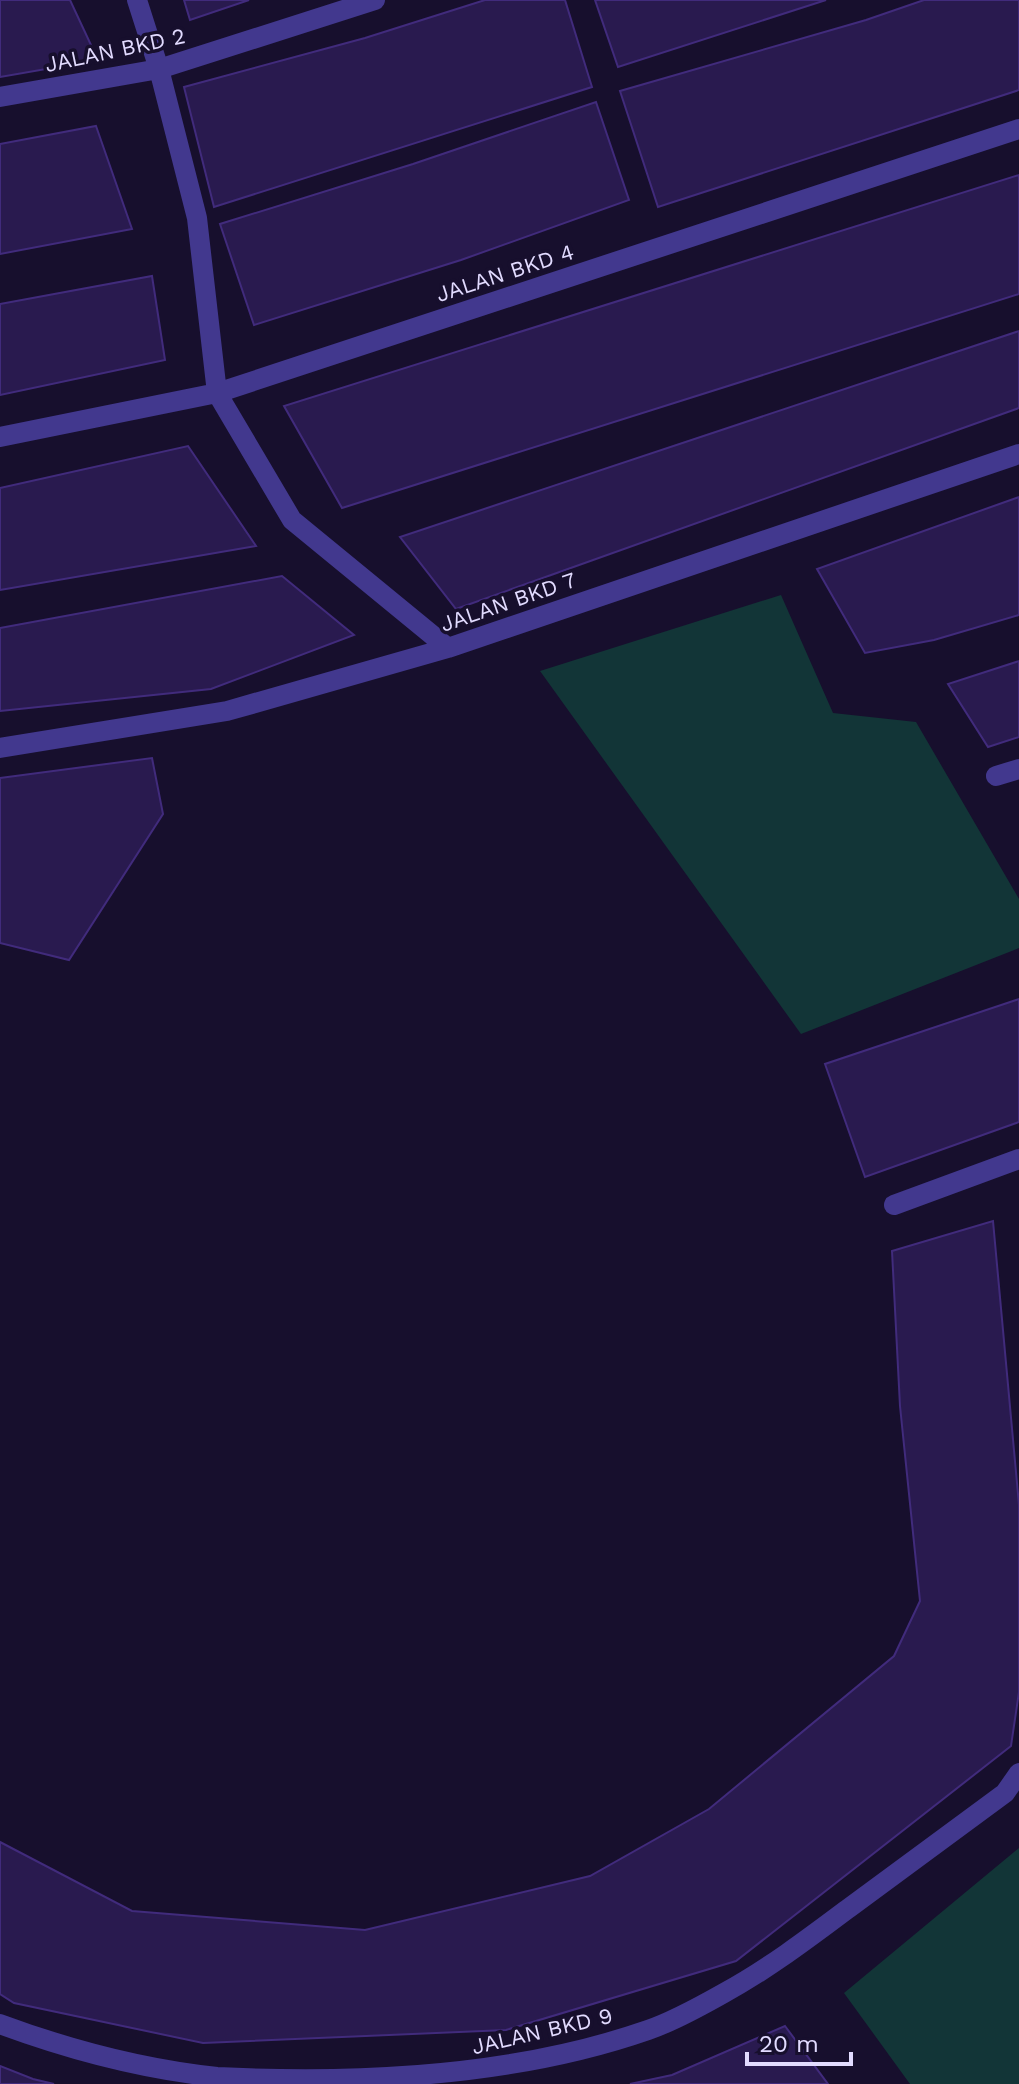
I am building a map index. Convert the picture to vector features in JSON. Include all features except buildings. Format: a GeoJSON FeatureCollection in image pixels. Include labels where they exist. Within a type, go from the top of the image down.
{"type":"FeatureCollection","features":[{"type":"Feature","properties":{"kind":"street"},"geometry":{"type":"LineString","coordinates":[[137,0],[159,69],[197,218],[217,393],[292,520],[448,648]]}},
{"type":"Feature","properties":{"kind":"street","name":"JALAN BKD 2"},"geometry":{"type":"LineString","coordinates":[[0,97],[159,69],[375,0]]}},
{"type":"Feature","properties":{"kind":"street","name":"JALAN BKD 4"},"geometry":{"type":"LineString","coordinates":[[0,437],[217,393],[1019,129]]}},
{"type":"Feature","properties":{"kind":"street","name":"JALAN BKD 7"},"geometry":{"type":"LineString","coordinates":[[0,748],[227,711],[448,648],[1019,454]]}},
{"type":"Feature","properties":{"kind":"street"},"geometry":{"type":"LineString","coordinates":[[996,776],[1019,769]]}},
{"type":"Feature","properties":{"kind":"street"},"geometry":{"type":"LineString","coordinates":[[894,1205],[1019,1159]]}},
{"type":"Feature","properties":{"kind":"street","name":"JALAN BKD 9"},"geometry":{"type":"LineString","coordinates":[[0,2024],[53,2043],[142,2065],[217,2077],[297,2082],[394,2080],[491,2070],[575,2052],[650,2029],[725,1993],[786,1954],[1005,1793],[1019,1773]]}},
{"type":"Feature","properties":{"kind":"green space"},"geometry":{"type":"Polygon","coordinates":[[[781,595],[833,713],[916,722],[1019,899],[1019,948],[801,1034],[540,671],[781,595]]]}},
{"type":"Feature","properties":{"kind":"green space"},"geometry":{"type":"Polygon","coordinates":[[[1019,1848],[1019,2084],[910,2084],[844,1993],[1019,1848]]]}}]}
